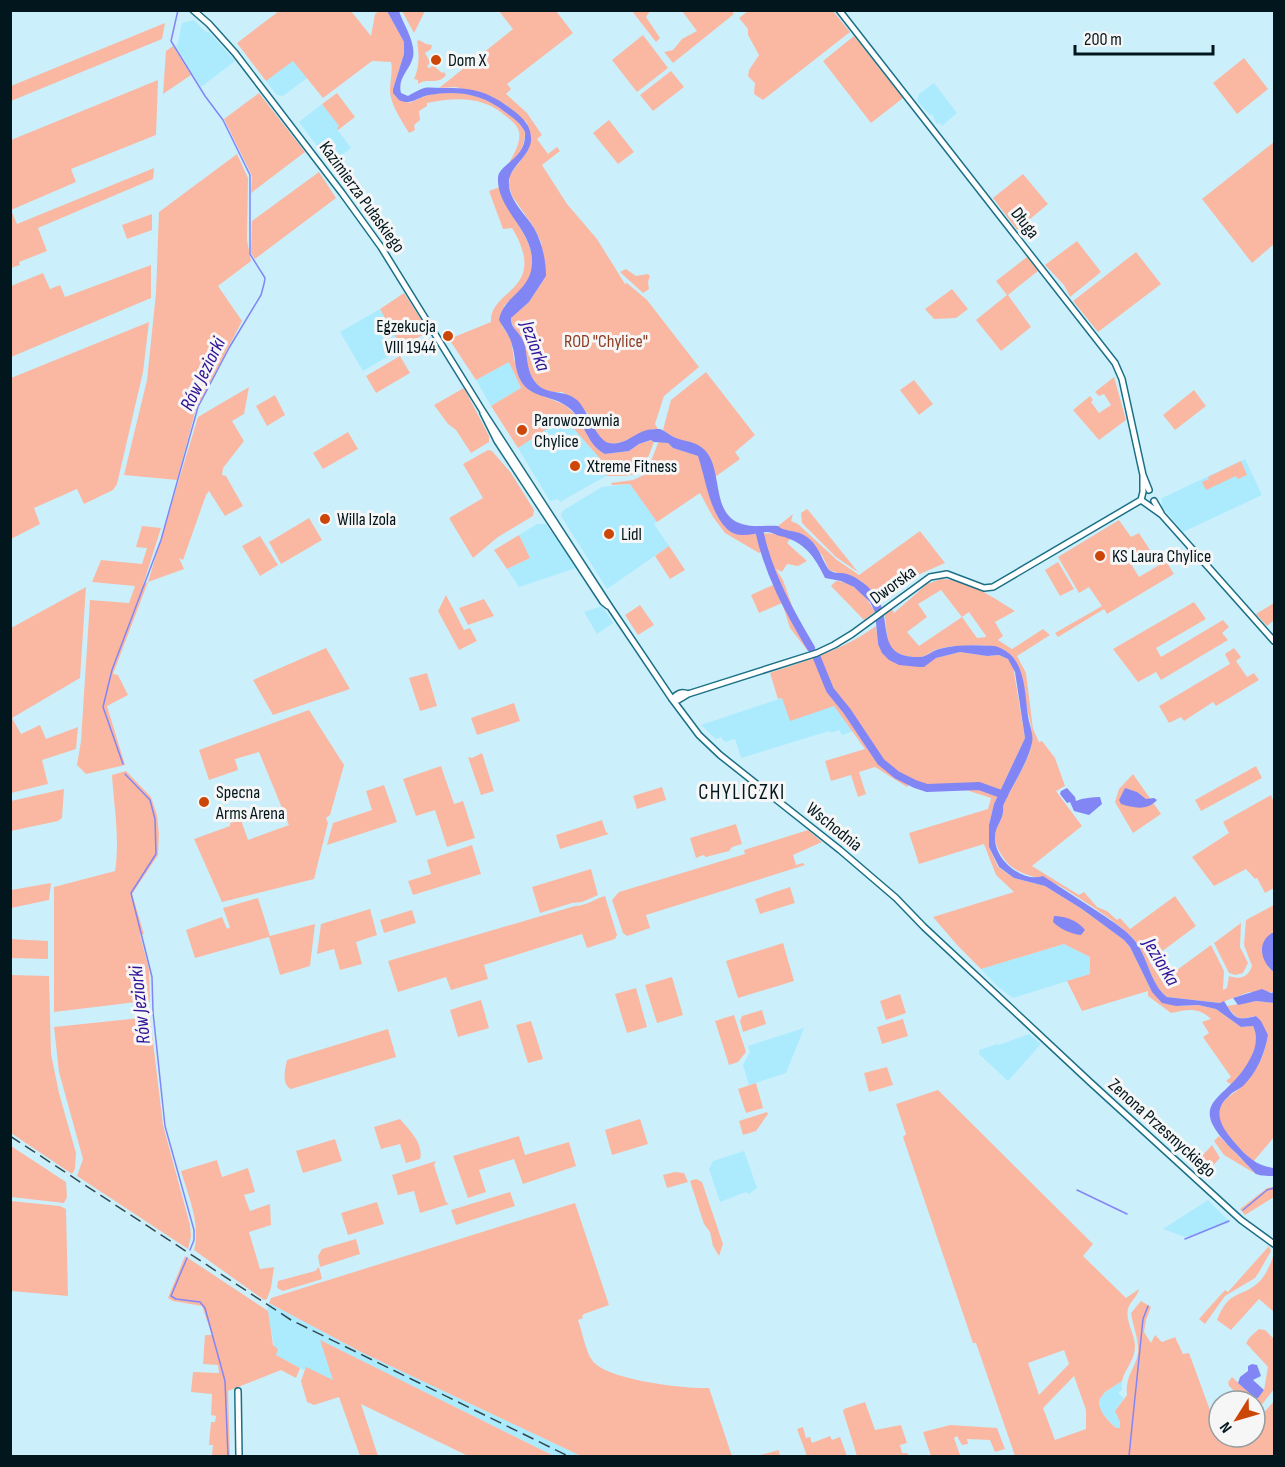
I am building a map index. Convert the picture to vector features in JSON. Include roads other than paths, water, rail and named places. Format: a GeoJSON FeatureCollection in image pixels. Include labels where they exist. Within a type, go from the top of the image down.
{"type":"FeatureCollection","features":[{"type":"Feature","properties":{"kind":"main road","name":"Kazimierza Pułaskiego"},"geometry":{"type":"LineString","coordinates":[[193,10],[199,13],[234,53],[357,214],[393,265],[547,513]]}},
{"type":"Feature","properties":{"kind":"main road","name":"Długa"},"geometry":{"type":"LineString","coordinates":[[839,10],[1115,363],[1122,379],[1143,475],[1146,491],[1142,500]]}},
{"type":"Feature","properties":{"kind":"main road"},"geometry":{"type":"LineString","coordinates":[[1146,491],[1154,494],[1152,503]]}},
{"type":"Feature","properties":{"kind":"main road"},"geometry":{"type":"LineString","coordinates":[[1142,500],[1152,503],[1275,641]]}},
{"type":"Feature","properties":{"kind":"main road","name":"Dworska"},"geometry":{"type":"LineString","coordinates":[[672,699],[684,692],[688,694],[817,653],[844,640],[924,580],[940,574],[951,575],[984,588],[993,587],[1142,500]]}},
{"type":"Feature","properties":{"kind":"main road","name":"Wschodnia"},"geometry":{"type":"LineString","coordinates":[[547,513],[672,699],[699,735],[713,749],[872,877],[1033,1029]]}},
{"type":"Feature","properties":{"kind":"main road","name":"Zenona Przesmyckiego"},"geometry":{"type":"LineString","coordinates":[[1033,1029],[1238,1217],[1275,1244]]}},
{"type":"Feature","properties":{"kind":"main road"},"geometry":{"type":"LineString","coordinates":[[238,1391],[239,1456]]}},
{"type":"Feature","properties":{"kind":"waterway","name":"Rów Jeziorki"},"geometry":{"type":"LineString","coordinates":[[123,764],[103,707],[112,670],[161,540],[198,407],[229,348],[261,295],[265,278],[250,254],[250,175],[223,120],[205,96],[171,41],[178,10]]}},
{"type":"Feature","properties":{"kind":"waterway","name":"Jeziorka"},"geometry":{"type":"LineString","coordinates":[[759,530],[768,561],[787,606],[811,648]]}},
{"type":"Feature","properties":{"kind":"waterway"},"geometry":{"type":"LineString","coordinates":[[875,595],[889,593]]}},
{"type":"Feature","properties":{"kind":"waterway","name":"Jeziorka"},"geometry":{"type":"LineString","coordinates":[[817,658],[830,690],[881,762],[897,775],[927,788],[979,786],[1004,795]]}},
{"type":"Feature","properties":{"kind":"waterway","name":"Rów Jeziorki"},"geometry":{"type":"LineString","coordinates":[[125,774],[150,800],[155,819],[156,854],[131,893],[152,977],[153,1012],[165,1126],[194,1230],[194,1240],[190,1250]]}},
{"type":"Feature","properties":{"kind":"waterway"},"geometry":{"type":"LineString","coordinates":[[1243,1210],[1267,1190],[1274,1188]]}},
{"type":"Feature","properties":{"kind":"waterway"},"geometry":{"type":"LineString","coordinates":[[1077,1190],[1127,1214]]}},
{"type":"Feature","properties":{"kind":"waterway"},"geometry":{"type":"LineString","coordinates":[[1185,1239],[1229,1221]]}},
{"type":"Feature","properties":{"kind":"waterway","name":"Rów Jeziorki"},"geometry":{"type":"LineString","coordinates":[[187,1258],[171,1296],[176,1299],[200,1302],[205,1308],[225,1381],[228,1456]]}},
{"type":"Feature","properties":{"kind":"waterway"},"geometry":{"type":"LineString","coordinates":[[1129,1456],[1143,1319],[1148,1306]]}},
{"type":"Feature","properties":{"kind":"railway"},"geometry":{"type":"LineString","coordinates":[[10,1136],[291,1320],[568,1456]]}},
{"type":"Feature","properties":{"kind":"place","name":"Dom X"},"geometry":{"type":"Point","coordinates":[436,60]}},
{"type":"Feature","properties":{"kind":"place","name":"Egzekucja VIII 1944"},"geometry":{"type":"Point","coordinates":[448,336]}},
{"type":"Feature","properties":{"kind":"place","name":"Parowozownia Chylice"},"geometry":{"type":"Point","coordinates":[522,430]}},
{"type":"Feature","properties":{"kind":"place","name":"Xtreme Fitness"},"geometry":{"type":"Point","coordinates":[575,466]}},
{"type":"Feature","properties":{"kind":"place","name":"Willa Izola"},"geometry":{"type":"Point","coordinates":[325,519]}},
{"type":"Feature","properties":{"kind":"place","name":"Lidl"},"geometry":{"type":"Point","coordinates":[609,534]}},
{"type":"Feature","properties":{"kind":"place","name":"KS Laura Chylice"},"geometry":{"type":"Point","coordinates":[1100,556]}},
{"type":"Feature","properties":{"kind":"place","name":"Specna Arms Arena"},"geometry":{"type":"Point","coordinates":[204,802]}},
{"type":"Feature","properties":{"kind":"district","name":"CHYLICZKI"},"geometry":{"type":"Point","coordinates":[742,792]}},
{"type":"Feature","properties":{"kind":"park label","name":"ROD \"Chylice\""},"geometry":{"type":"Point","coordinates":[606,341]}}]}
